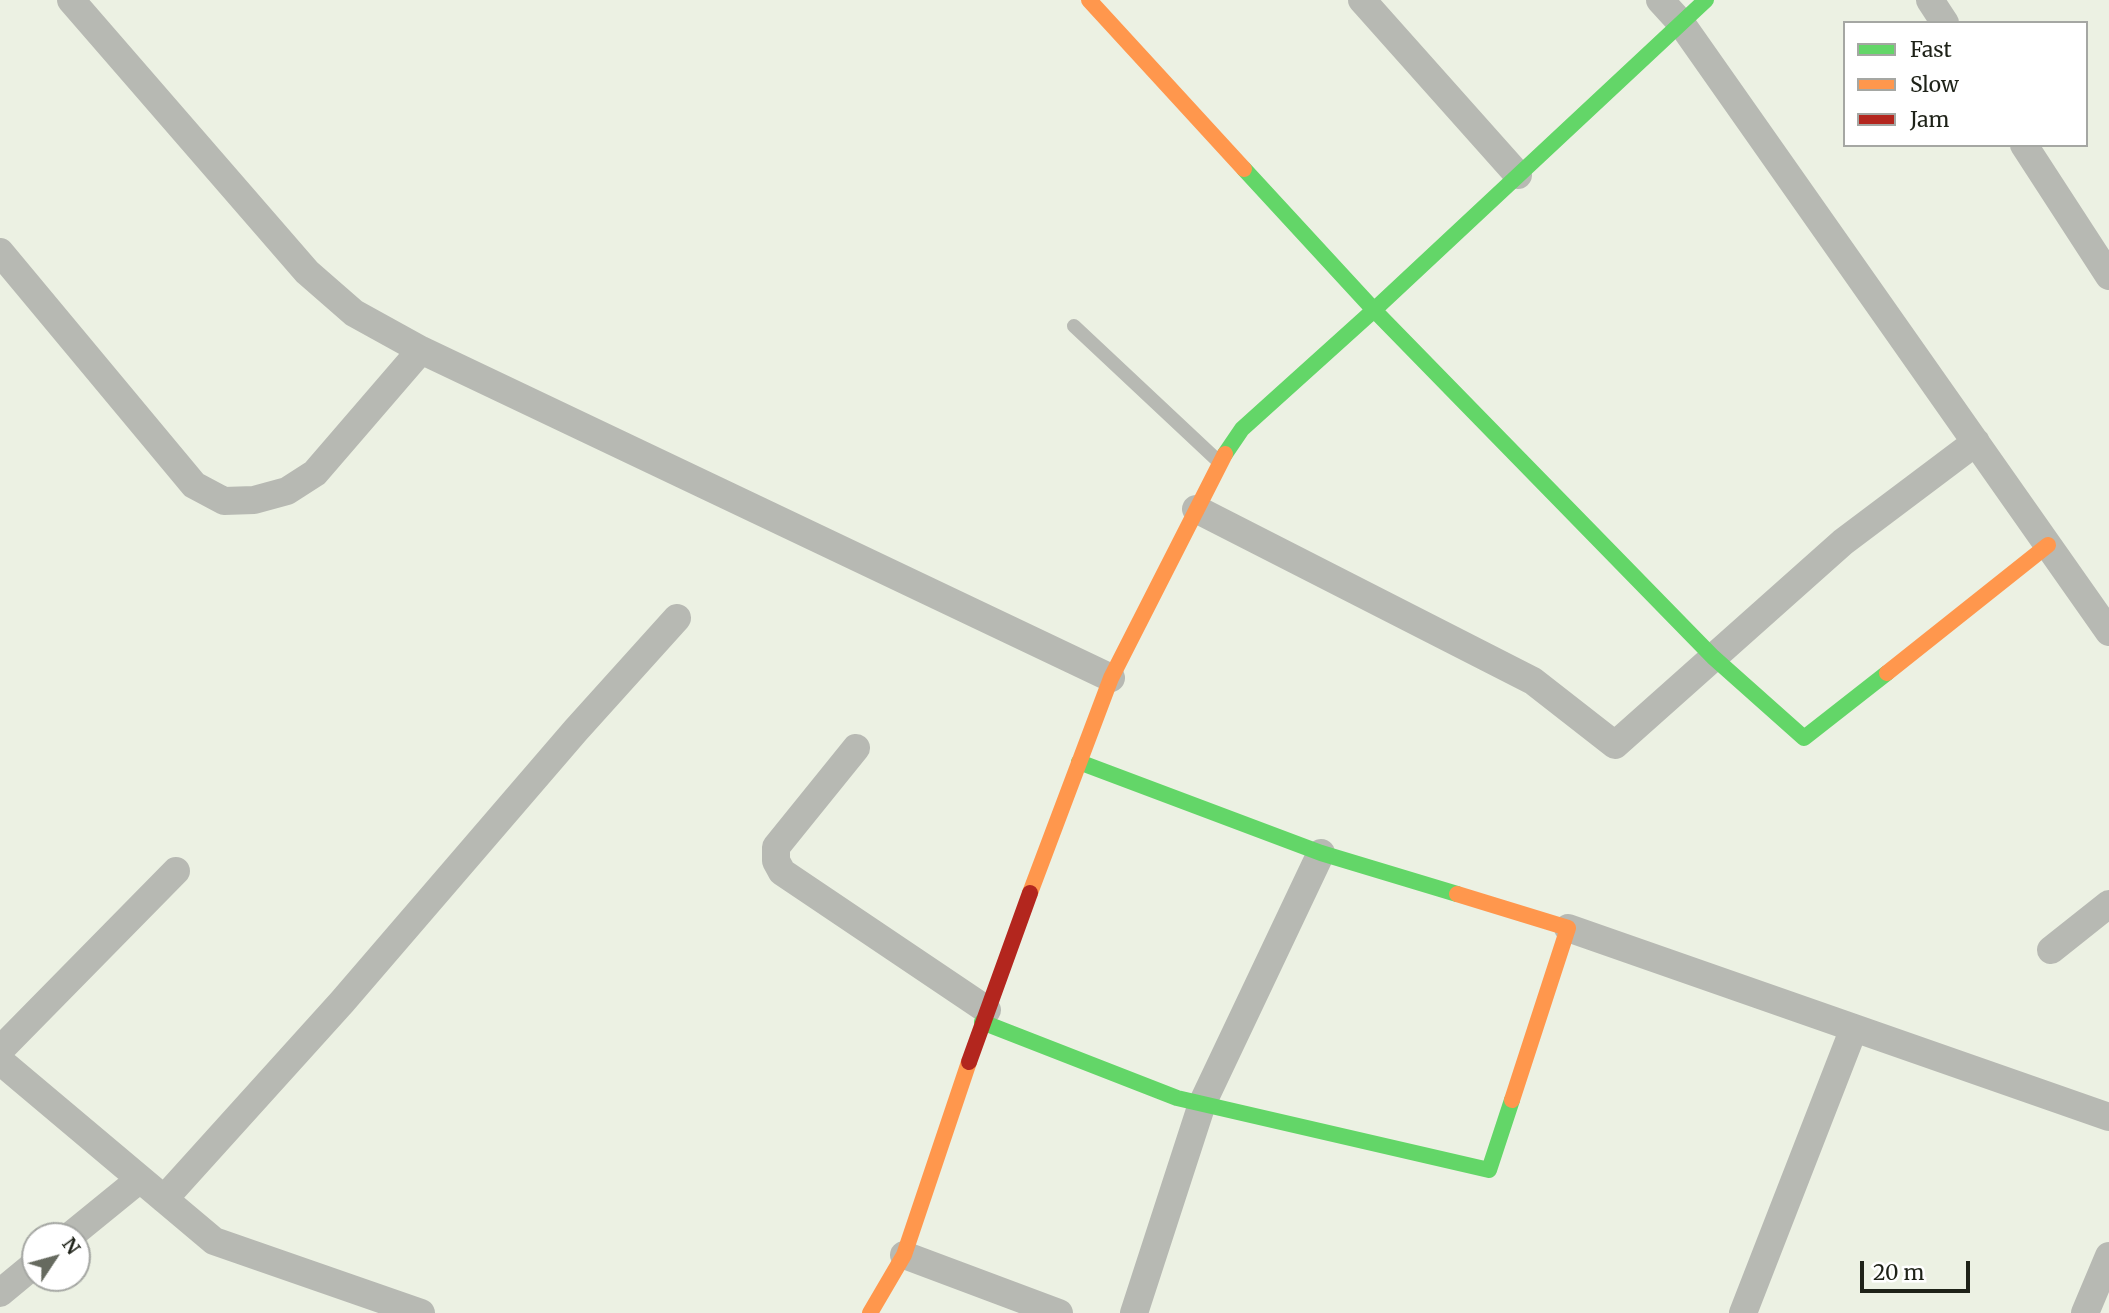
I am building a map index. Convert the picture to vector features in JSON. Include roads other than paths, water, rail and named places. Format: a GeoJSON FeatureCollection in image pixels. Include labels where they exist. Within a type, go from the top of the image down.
{"type":"FeatureCollection","features":[{"type":"Feature","properties":{"kind":"street"},"geometry":{"type":"LineString","coordinates":[[71,0],[307,272],[354,313],[421,350],[1111,678]]}},
{"type":"Feature","properties":{"kind":"street"},"geometry":{"type":"LineString","coordinates":[[1089,0],[1374,310],[1713,657],[1804,738],[2048,545]]}},
{"type":"Feature","properties":{"kind":"street"},"geometry":{"type":"LineString","coordinates":[[1362,0],[1518,175]]}},
{"type":"Feature","properties":{"kind":"street"},"geometry":{"type":"LineString","coordinates":[[1660,0],[1681,23],[2109,632]]}},
{"type":"Feature","properties":{"kind":"street"},"geometry":{"type":"LineString","coordinates":[[870,1313],[904,1255],[984,1016],[1111,678],[1228,447],[1242,429],[1374,310],[1706,0]]}},
{"type":"Feature","properties":{"kind":"street"},"geometry":{"type":"LineString","coordinates":[[1930,0],[1944,21]]}},
{"type":"Feature","properties":{"kind":"street"},"geometry":{"type":"LineString","coordinates":[[2025,147],[2109,276]]}},
{"type":"Feature","properties":{"kind":"street"},"geometry":{"type":"LineString","coordinates":[[0,252],[194,485],[224,500],[254,500],[287,491],[315,473],[421,350]]}},
{"type":"Feature","properties":{"kind":"street"},"geometry":{"type":"LineString","coordinates":[[1196,509],[1533,681],[1615,745],[1843,542],[1976,442]]}},
{"type":"Feature","properties":{"kind":"street"},"geometry":{"type":"LineString","coordinates":[[164,1199],[342,1002],[567,740],[677,618]]}},
{"type":"Feature","properties":{"kind":"street"},"geometry":{"type":"LineString","coordinates":[[856,748],[776,847],[776,860],[782,872],[984,1016],[1177,1098],[1489,1170],[1568,928]]}},
{"type":"Feature","properties":{"kind":"street"},"geometry":{"type":"LineString","coordinates":[[1079,762],[1321,853],[1568,928],[2109,1117]]}},
{"type":"Feature","properties":{"kind":"street"},"geometry":{"type":"LineString","coordinates":[[1134,1313],[1202,1104],[1321,853]]}},
{"type":"Feature","properties":{"kind":"street"},"geometry":{"type":"LineString","coordinates":[[0,1050],[176,871]]}},
{"type":"Feature","properties":{"kind":"street"},"geometry":{"type":"LineString","coordinates":[[2051,950],[2109,904]]}},
{"type":"Feature","properties":{"kind":"street"},"geometry":{"type":"LineString","coordinates":[[1743,1313],[1854,1028]]}},
{"type":"Feature","properties":{"kind":"street"},"geometry":{"type":"LineString","coordinates":[[0,1061],[214,1241],[421,1313]]}},
{"type":"Feature","properties":{"kind":"street"},"geometry":{"type":"LineString","coordinates":[[87,1222],[140,1179]]}},
{"type":"Feature","properties":{"kind":"street"},"geometry":{"type":"LineString","coordinates":[[904,1255],[1059,1313]]}},
{"type":"Feature","properties":{"kind":"street"},"geometry":{"type":"LineString","coordinates":[[2085,1313],[2109,1256]]}},
{"type":"Feature","properties":{"kind":"street"},"geometry":{"type":"LineString","coordinates":[[0,1293],[21,1276]]}},
{"type":"Feature","properties":{"kind":"lane"},"geometry":{"type":"LineString","coordinates":[[1073,326],[1220,463]]}}]}
